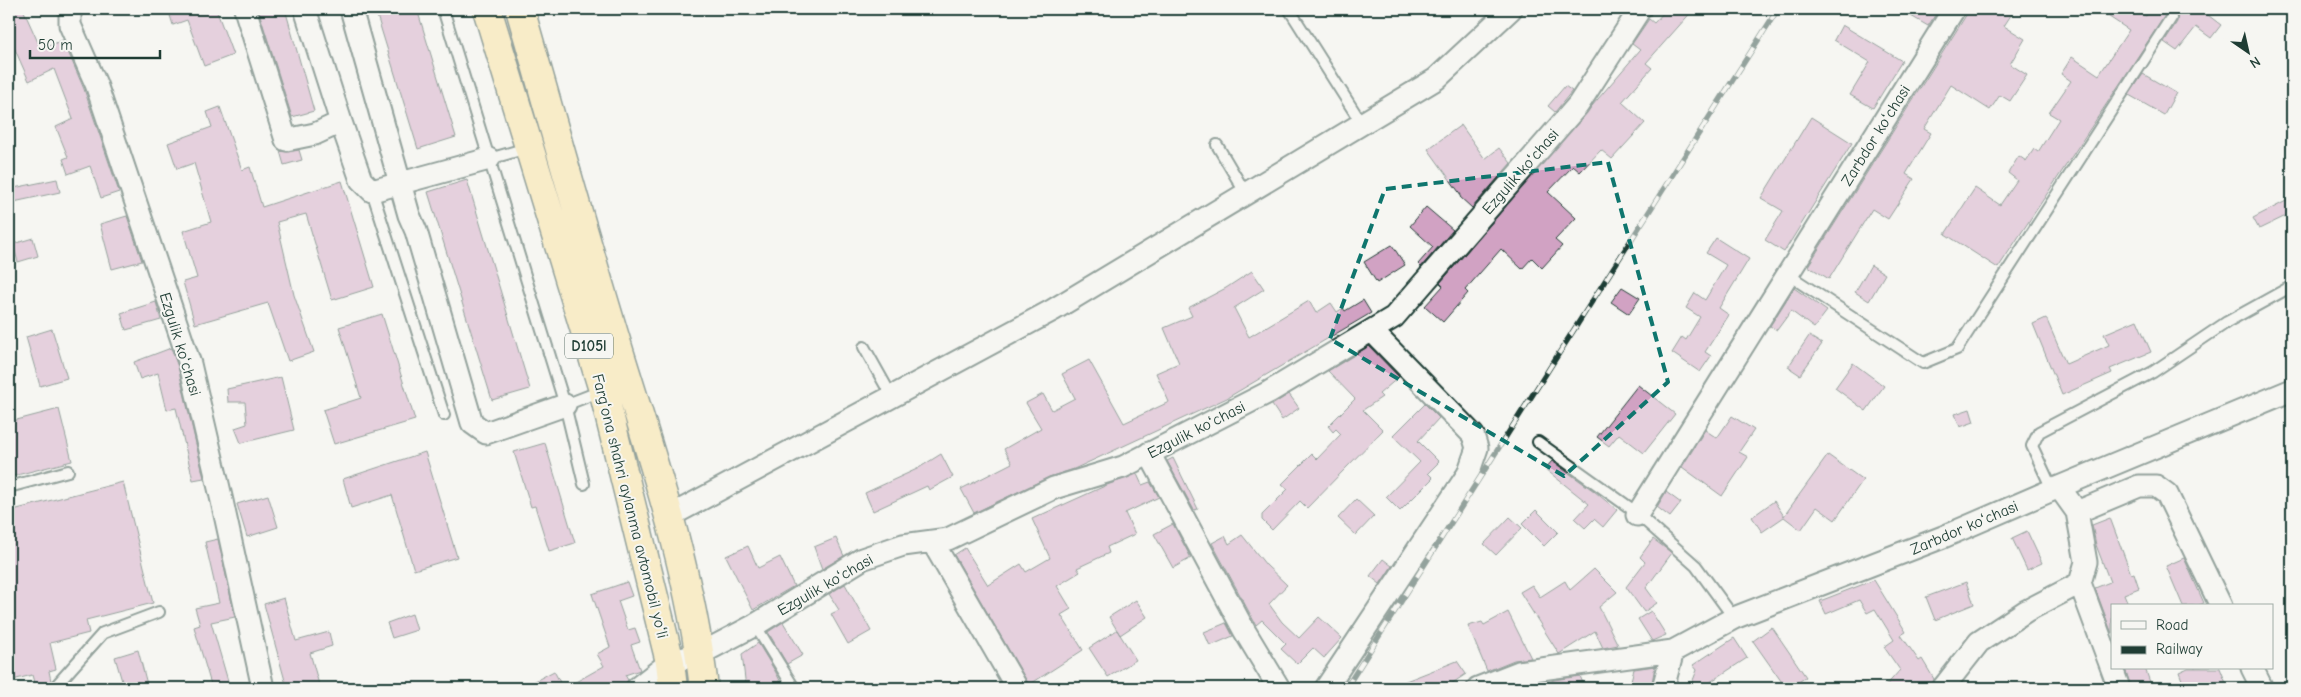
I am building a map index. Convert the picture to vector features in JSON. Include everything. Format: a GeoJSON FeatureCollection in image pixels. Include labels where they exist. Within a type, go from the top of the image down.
{"type":"FeatureCollection","features":[{"type":"Feature","properties":{"kind":"highway","name":"Fargʻona shahri aylanma avtomobil yoʻli"},"geometry":{"type":"LineString","coordinates":[[487,9],[603,390],[671,675]]}},
{"type":"Feature","properties":{"kind":"highway","name":"Fargʻona shahri aylanma avtomobil yoʻli"},"geometry":{"type":"LineString","coordinates":[[520,9],[670,516],[700,654],[704,688]]}},
{"type":"Feature","properties":{"kind":"street"},"geometry":{"type":"LineString","coordinates":[[55,9],[70,17]]}},
{"type":"Feature","properties":{"kind":"street"},"geometry":{"type":"LineString","coordinates":[[244,9],[286,140],[315,134],[341,122]]}},
{"type":"Feature","properties":{"kind":"street"},"geometry":{"type":"LineString","coordinates":[[305,9],[361,180],[372,191],[489,159]]}},
{"type":"Feature","properties":{"kind":"street"},"geometry":{"type":"LineString","coordinates":[[351,9],[409,215],[416,231],[472,423],[486,433],[565,405]]}},
{"type":"Feature","properties":{"kind":"street"},"geometry":{"type":"LineString","coordinates":[[670,516],[1053,310],[1246,194],[1436,78],[1511,9]]}},
{"type":"Feature","properties":{"kind":"street","name":"Ezgulik koʻchasi"},"geometry":{"type":"LineString","coordinates":[[637,688],[671,675],[700,654],[754,626],[862,559],[903,545],[948,539],[1054,488],[1123,467],[1269,392],[1372,331],[1394,316],[1578,105],[1640,9]]}},
{"type":"Feature","properties":{"kind":"street","name":"Zarbdor koʻchasi"},"geometry":{"type":"LineString","coordinates":[[1637,516],[1954,9]]}},
{"type":"Feature","properties":{"kind":"street","name":"Ezgulik koʻchasi"},"geometry":{"type":"LineString","coordinates":[[70,17],[99,93],[190,364],[263,688]]}},
{"type":"Feature","properties":{"kind":"street"},"geometry":{"type":"LineString","coordinates":[[1326,688],[1468,474],[1478,448],[1473,435],[1372,331]]}},
{"type":"Feature","properties":{"kind":"street","name":"Zarbdor koʻchasi"},"geometry":{"type":"LineString","coordinates":[[1673,651],[1734,618],[1943,537],[2292,390]]}},
{"type":"Feature","properties":{"kind":"street"},"geometry":{"type":"LineString","coordinates":[[1149,453],[1244,630],[1279,688]]}},
{"type":"Feature","properties":{"kind":"street"},"geometry":{"type":"LineString","coordinates":[[2077,512],[2139,486],[2156,486],[2166,494],[2220,604]]}},
{"type":"Feature","properties":{"kind":"street"},"geometry":{"type":"LineString","coordinates":[[2056,488],[2077,512],[2086,562],[2080,583],[2111,666]]}},
{"type":"Feature","properties":{"kind":"street"},"geometry":{"type":"LineString","coordinates":[[932,541],[1017,688]]}},
{"type":"Feature","properties":{"kind":"street"},"geometry":{"type":"LineString","coordinates":[[1943,688],[1979,642],[2026,611],[2080,583]]}},
{"type":"Feature","properties":{"kind":"street"},"geometry":{"type":"LineString","coordinates":[[1478,688],[1518,672],[1673,651],[1663,688]]}},
{"type":"Feature","properties":{"kind":"street"},"geometry":{"type":"LineString","coordinates":[[2112,670],[2119,688]]}},
{"type":"Feature","properties":{"kind":"street"},"geometry":{"type":"LineString","coordinates":[[2253,670],[2262,688]]}},
{"type":"Feature","properties":{"kind":"lane"},"geometry":{"type":"LineString","coordinates":[[443,9],[565,405],[584,484]]}},
{"type":"Feature","properties":{"kind":"lane"},"geometry":{"type":"LineString","coordinates":[[1289,9],[1362,124]]}},
{"type":"Feature","properties":{"kind":"lane"},"geometry":{"type":"LineString","coordinates":[[1787,274],[1923,363],[1958,349],[2171,18]]}},
{"type":"Feature","properties":{"kind":"lane"},"geometry":{"type":"LineString","coordinates":[[1216,145],[1246,194]]}},
{"type":"Feature","properties":{"kind":"lane"},"geometry":{"type":"LineString","coordinates":[[489,159],[528,148]]}},
{"type":"Feature","properties":{"kind":"lane"},"geometry":{"type":"LineString","coordinates":[[372,191],[444,415]]}},
{"type":"Feature","properties":{"kind":"lane"},"geometry":{"type":"LineString","coordinates":[[2056,488],[2032,446],[2039,432],[2153,372],[2227,322],[2292,286]]}},
{"type":"Feature","properties":{"kind":"lane"},"geometry":{"type":"LineString","coordinates":[[864,346],[892,397]]}},
{"type":"Feature","properties":{"kind":"lane"},"geometry":{"type":"LineString","coordinates":[[565,405],[603,390]]}},
{"type":"Feature","properties":{"kind":"lane"},"geometry":{"type":"LineString","coordinates":[[1538,442],[1632,510],[1696,566],[1734,618]]}},
{"type":"Feature","properties":{"kind":"lane"},"geometry":{"type":"LineString","coordinates":[[9,487],[68,471]]}},
{"type":"Feature","properties":{"kind":"lane"},"geometry":{"type":"LineString","coordinates":[[54,688],[104,633],[159,612]]}},
{"type":"Feature","properties":{"kind":"lane"},"geometry":{"type":"LineString","coordinates":[[754,626],[794,688]]}},
{"type":"Feature","properties":{"kind":"highlighted area"},"geometry":{"type":"Polygon","coordinates":[[[1608,162],[1668,382],[1564,476],[1330,339],[1385,189],[1608,162]]]}},
{"type":"Feature","properties":{"kind":"building"},"geometry":{"type":"Polygon","coordinates":[[[9,9],[23,9],[41,49],[63,40],[84,89],[119,192],[101,198],[90,166],[68,174],[63,159],[68,157],[56,127],[73,119],[54,69],[29,81],[9,36],[9,9]]]}},
{"type":"Feature","properties":{"kind":"building"},"geometry":{"type":"Polygon","coordinates":[[[168,9],[216,9],[233,55],[204,66],[187,20],[173,25],[168,9]]]}},
{"type":"Feature","properties":{"kind":"building"},"geometry":{"type":"Polygon","coordinates":[[[258,9],[285,9],[314,111],[292,117],[258,9]]]}},
{"type":"Feature","properties":{"kind":"building"},"geometry":{"type":"Polygon","coordinates":[[[375,9],[417,9],[456,137],[418,149],[375,9]]]}},
{"type":"Feature","properties":{"kind":"building"},"geometry":{"type":"Polygon","coordinates":[[[1667,9],[1694,9],[1646,63],[1652,68],[1622,102],[1645,123],[1612,159],[1601,150],[1580,172],[1573,166],[1548,192],[1576,218],[1555,240],[1562,246],[1542,268],[1532,258],[1522,269],[1501,249],[1465,290],[1468,293],[1443,322],[1425,306],[1443,286],[1440,283],[1640,50],[1632,44],[1649,19],[1654,23],[1667,9]]]}},
{"type":"Feature","properties":{"kind":"building"},"geometry":{"type":"Polygon","coordinates":[[[1899,9],[1939,9],[1928,26],[1899,9]]]}},
{"type":"Feature","properties":{"kind":"building"},"geometry":{"type":"Polygon","coordinates":[[[1970,9],[2015,9],[2004,26],[2025,39],[2010,64],[2027,75],[2010,101],[2000,95],[1990,110],[1951,85],[1924,129],[1931,133],[1906,174],[1914,179],[1888,219],[1872,209],[1829,279],[1808,266],[1970,9]]]}},
{"type":"Feature","properties":{"kind":"building"},"geometry":{"type":"Polygon","coordinates":[[[2097,9],[2134,9],[2146,16],[2151,9],[2200,9],[2221,25],[2211,38],[2196,27],[2177,51],[2164,42],[2177,22],[2177,15],[2172,11],[2166,14],[1998,268],[1945,234],[1975,188],[2000,205],[2017,180],[2008,173],[2019,156],[2026,161],[2034,149],[2038,152],[2059,119],[2049,113],[2071,81],[2061,74],[2072,57],[2099,75],[2129,30],[2097,9]]]}},
{"type":"Feature","properties":{"kind":"building"},"geometry":{"type":"Polygon","coordinates":[[[1842,25],[1902,61],[1873,108],[1850,95],[1870,62],[1834,40],[1842,25]]]}},
{"type":"Feature","properties":{"kind":"building"},"geometry":{"type":"Polygon","coordinates":[[[2143,74],[2176,93],[2164,115],[2129,95],[2143,74]]]}},
{"type":"Feature","properties":{"kind":"building"},"geometry":{"type":"Polygon","coordinates":[[[1565,86],[1572,91],[1555,112],[1548,106],[1565,86]]]}},
{"type":"Feature","properties":{"kind":"building"},"geometry":{"type":"Polygon","coordinates":[[[220,107],[242,170],[250,167],[262,207],[342,181],[374,287],[332,300],[306,214],[277,222],[294,295],[314,352],[288,361],[268,303],[195,324],[183,282],[197,278],[183,231],[211,222],[194,163],[177,169],[168,143],[212,127],[207,112],[220,107]]]}},
{"type":"Feature","properties":{"kind":"building"},"geometry":{"type":"Polygon","coordinates":[[[1811,117],[1852,143],[1784,252],[1765,240],[1783,211],[1761,198],[1811,117]]]}},
{"type":"Feature","properties":{"kind":"building"},"geometry":{"type":"Polygon","coordinates":[[[1461,125],[1485,159],[1499,148],[1511,163],[1472,208],[1460,197],[1461,195],[1428,149],[1461,125]]]}},
{"type":"Feature","properties":{"kind":"building"},"geometry":{"type":"Polygon","coordinates":[[[299,150],[302,160],[284,165],[280,151],[299,150]]]}},
{"type":"Feature","properties":{"kind":"building"},"geometry":{"type":"Polygon","coordinates":[[[57,179],[60,192],[9,203],[9,189],[57,179]]]}},
{"type":"Feature","properties":{"kind":"building"},"geometry":{"type":"Polygon","coordinates":[[[467,180],[530,389],[492,400],[428,192],[467,180]]]}},
{"type":"Feature","properties":{"kind":"building"},"geometry":{"type":"Polygon","coordinates":[[[2292,198],[2292,213],[2259,229],[2253,218],[2292,198]]]}},
{"type":"Feature","properties":{"kind":"building"},"geometry":{"type":"Polygon","coordinates":[[[1426,207],[1453,230],[1421,267],[1418,264],[1433,247],[1410,226],[1426,207]]]}},
{"type":"Feature","properties":{"kind":"building"},"geometry":{"type":"Polygon","coordinates":[[[127,216],[142,261],[112,269],[100,224],[127,216]]]}},
{"type":"Feature","properties":{"kind":"building"},"geometry":{"type":"Polygon","coordinates":[[[33,238],[38,256],[18,262],[13,244],[33,238]]]}},
{"type":"Feature","properties":{"kind":"building"},"geometry":{"type":"Polygon","coordinates":[[[1716,238],[1749,259],[1719,308],[1729,315],[1705,352],[1711,356],[1700,372],[1672,353],[1682,337],[1686,340],[1700,317],[1686,308],[1695,293],[1705,300],[1726,265],[1706,253],[1716,238]]]}},
{"type":"Feature","properties":{"kind":"building"},"geometry":{"type":"Polygon","coordinates":[[[1392,245],[1405,265],[1377,283],[1364,262],[1392,245]]]}},
{"type":"Feature","properties":{"kind":"building"},"geometry":{"type":"Polygon","coordinates":[[[1871,265],[1885,274],[1869,301],[1855,292],[1871,265]]]}},
{"type":"Feature","properties":{"kind":"building"},"geometry":{"type":"Polygon","coordinates":[[[1252,271],[1264,289],[1234,308],[1249,337],[1309,301],[1316,313],[1331,303],[1337,312],[1343,308],[1345,311],[1363,300],[1371,313],[1227,398],[1074,469],[1049,477],[974,513],[961,489],[1012,463],[1004,449],[1041,428],[1026,403],[1043,394],[1052,410],[1075,398],[1062,374],[1089,360],[1124,423],[1169,402],[1156,373],[1179,363],[1164,328],[1192,316],[1188,308],[1226,288],[1252,271]]]}},
{"type":"Feature","properties":{"kind":"building"},"geometry":{"type":"Polygon","coordinates":[[[1622,287],[1640,298],[1629,314],[1611,302],[1622,287]]]}},
{"type":"Feature","properties":{"kind":"building"},"geometry":{"type":"Polygon","coordinates":[[[1794,288],[1827,311],[1814,328],[1791,311],[1777,330],[1770,326],[1794,288]]]}},
{"type":"Feature","properties":{"kind":"building"},"geometry":{"type":"Polygon","coordinates":[[[156,302],[161,320],[126,330],[121,313],[156,302]]]}},
{"type":"Feature","properties":{"kind":"building"},"geometry":{"type":"Polygon","coordinates":[[[382,314],[415,420],[334,444],[323,410],[361,398],[339,327],[382,314]]]}},
{"type":"Feature","properties":{"kind":"building"},"geometry":{"type":"Polygon","coordinates":[[[2046,318],[2066,364],[2109,345],[2104,334],[2137,320],[2151,352],[2110,369],[2112,373],[2062,395],[2033,324],[2046,318]]]}},
{"type":"Feature","properties":{"kind":"building"},"geometry":{"type":"Polygon","coordinates":[[[52,329],[67,378],[40,386],[26,337],[52,329]]]}},
{"type":"Feature","properties":{"kind":"building"},"geometry":{"type":"Polygon","coordinates":[[[1809,336],[1822,344],[1800,375],[1788,367],[1809,336]]]}},
{"type":"Feature","properties":{"kind":"building"},"geometry":{"type":"Polygon","coordinates":[[[1369,346],[1399,377],[1379,394],[1382,397],[1363,410],[1383,430],[1307,508],[1300,501],[1272,530],[1262,520],[1262,515],[1288,489],[1282,484],[1312,454],[1317,459],[1341,434],[1336,429],[1333,432],[1328,426],[1355,399],[1328,371],[1369,346]]]}},
{"type":"Feature","properties":{"kind":"building"},"geometry":{"type":"Polygon","coordinates":[[[171,348],[178,367],[204,478],[193,480],[176,408],[167,410],[158,373],[140,379],[134,362],[171,348]]]}},
{"type":"Feature","properties":{"kind":"building"},"geometry":{"type":"Polygon","coordinates":[[[1853,363],[1884,386],[1866,411],[1835,388],[1853,363]]]}},
{"type":"Feature","properties":{"kind":"building"},"geometry":{"type":"Polygon","coordinates":[[[281,377],[294,430],[241,443],[235,428],[247,424],[245,402],[228,402],[227,389],[281,377]]]}},
{"type":"Feature","properties":{"kind":"building"},"geometry":{"type":"Polygon","coordinates":[[[1638,385],[1675,414],[1644,453],[1619,434],[1609,446],[1597,437],[1638,385]]]}},
{"type":"Feature","properties":{"kind":"building"},"geometry":{"type":"Polygon","coordinates":[[[1289,394],[1299,408],[1282,420],[1272,405],[1289,394]]]}},
{"type":"Feature","properties":{"kind":"building"},"geometry":{"type":"Polygon","coordinates":[[[1425,404],[1439,418],[1418,441],[1439,462],[1428,473],[1433,478],[1400,511],[1386,497],[1420,462],[1393,436],[1425,404]]]}},
{"type":"Feature","properties":{"kind":"building"},"geometry":{"type":"Polygon","coordinates":[[[59,409],[72,461],[9,477],[9,422],[59,409]]]}},
{"type":"Feature","properties":{"kind":"building"},"geometry":{"type":"Polygon","coordinates":[[[1970,409],[1974,422],[1960,427],[1955,414],[1970,409]]]}},
{"type":"Feature","properties":{"kind":"building"},"geometry":{"type":"Polygon","coordinates":[[[1732,416],[1754,430],[1739,452],[1748,457],[1722,496],[1682,467],[1705,430],[1717,438],[1732,416]]]}},
{"type":"Feature","properties":{"kind":"building"},"geometry":{"type":"Polygon","coordinates":[[[545,443],[575,543],[549,551],[535,506],[531,507],[514,452],[545,443]]]}},
{"type":"Feature","properties":{"kind":"building"},"geometry":{"type":"Polygon","coordinates":[[[425,452],[457,557],[414,570],[392,495],[351,508],[343,479],[425,452]]]}},
{"type":"Feature","properties":{"kind":"building"},"geometry":{"type":"Polygon","coordinates":[[[941,454],[953,477],[929,490],[927,486],[873,511],[865,493],[917,469],[941,454]]]}},
{"type":"Feature","properties":{"kind":"building"},"geometry":{"type":"Polygon","coordinates":[[[1828,455],[1863,480],[1835,520],[1817,507],[1801,530],[1784,517],[1762,532],[1752,517],[1774,501],[1784,516],[1828,455]]]}},
{"type":"Feature","properties":{"kind":"building"},"geometry":{"type":"Polygon","coordinates":[[[1173,458],[1198,509],[1194,510],[1167,461],[1173,458]]]}},
{"type":"Feature","properties":{"kind":"building"},"geometry":{"type":"Polygon","coordinates":[[[1552,461],[1617,510],[1603,527],[1594,519],[1585,528],[1575,519],[1589,504],[1545,469],[1552,461]]]}},
{"type":"Feature","properties":{"kind":"building"},"geometry":{"type":"Polygon","coordinates":[[[1137,474],[1142,485],[1150,482],[1159,497],[1125,513],[1135,534],[1107,547],[1109,553],[1077,568],[1080,572],[1057,586],[1071,609],[1061,615],[1083,650],[1029,685],[954,555],[965,548],[988,585],[1021,564],[1026,572],[1050,558],[1032,519],[1107,485],[1137,474]]]}},
{"type":"Feature","properties":{"kind":"building"},"geometry":{"type":"Polygon","coordinates":[[[123,482],[153,603],[86,620],[89,633],[50,643],[56,669],[49,671],[50,682],[35,686],[32,675],[9,681],[9,511],[123,482]]]}},
{"type":"Feature","properties":{"kind":"building"},"geometry":{"type":"Polygon","coordinates":[[[1666,492],[1681,503],[1670,517],[1657,507],[1666,492]]]}},
{"type":"Feature","properties":{"kind":"building"},"geometry":{"type":"Polygon","coordinates":[[[268,495],[278,527],[247,537],[237,504],[268,495]]]}},
{"type":"Feature","properties":{"kind":"building"},"geometry":{"type":"Polygon","coordinates":[[[1356,499],[1374,516],[1356,535],[1338,518],[1356,499]]]}},
{"type":"Feature","properties":{"kind":"building"},"geometry":{"type":"Polygon","coordinates":[[[1536,510],[1558,532],[1544,546],[1522,524],[1536,510]]]}},
{"type":"Feature","properties":{"kind":"building"},"geometry":{"type":"Polygon","coordinates":[[[1510,517],[1522,528],[1496,555],[1484,544],[1510,517]]]}},
{"type":"Feature","properties":{"kind":"building"},"geometry":{"type":"Polygon","coordinates":[[[2110,518],[2131,574],[2134,573],[2139,588],[2124,594],[2128,604],[2111,604],[2111,631],[2095,588],[2110,582],[2096,545],[2092,525],[2110,518]]]}},
{"type":"Feature","properties":{"kind":"building"},"geometry":{"type":"Polygon","coordinates":[[[1173,524],[1191,558],[1173,568],[1154,534],[1173,524]]]}},
{"type":"Feature","properties":{"kind":"building"},"geometry":{"type":"Polygon","coordinates":[[[2027,531],[2042,563],[2027,570],[2012,538],[2027,531]]]}},
{"type":"Feature","properties":{"kind":"building"},"geometry":{"type":"Polygon","coordinates":[[[1242,535],[1266,565],[1287,585],[1269,604],[1282,622],[1299,638],[1319,617],[1342,638],[1324,658],[1313,648],[1297,664],[1281,649],[1286,644],[1262,620],[1256,625],[1212,543],[1225,536],[1229,544],[1242,535]]]}},
{"type":"Feature","properties":{"kind":"building"},"geometry":{"type":"Polygon","coordinates":[[[836,538],[844,556],[822,569],[814,547],[836,538]]]}},
{"type":"Feature","properties":{"kind":"building"},"geometry":{"type":"Polygon","coordinates":[[[218,539],[235,617],[211,622],[230,688],[212,688],[194,627],[200,625],[195,608],[219,603],[205,542],[218,539]]]}},
{"type":"Feature","properties":{"kind":"building"},"geometry":{"type":"Polygon","coordinates":[[[1653,539],[1672,553],[1646,588],[1657,603],[1644,612],[1626,587],[1645,562],[1640,557],[1653,539]]]}},
{"type":"Feature","properties":{"kind":"building"},"geometry":{"type":"Polygon","coordinates":[[[748,546],[758,568],[780,557],[794,586],[753,610],[726,556],[748,546]]]}},
{"type":"Feature","properties":{"kind":"building"},"geometry":{"type":"Polygon","coordinates":[[[2184,558],[2204,603],[2182,604],[2166,566],[2184,558]]]}},
{"type":"Feature","properties":{"kind":"building"},"geometry":{"type":"Polygon","coordinates":[[[1383,559],[1392,566],[1380,584],[1370,576],[1383,559]]]}},
{"type":"Feature","properties":{"kind":"building"},"geometry":{"type":"Polygon","coordinates":[[[1594,569],[1617,592],[1599,607],[1618,645],[1603,648],[1595,631],[1559,654],[1520,592],[1532,585],[1540,597],[1565,581],[1570,590],[1594,569]]]}},
{"type":"Feature","properties":{"kind":"building"},"geometry":{"type":"Polygon","coordinates":[[[1874,580],[1906,632],[1901,635],[1919,661],[1922,659],[1934,679],[1931,688],[1884,688],[1900,670],[1884,647],[1894,640],[1875,609],[1867,613],[1859,600],[1826,614],[1820,601],[1874,580]]]}},
{"type":"Feature","properties":{"kind":"building"},"geometry":{"type":"Polygon","coordinates":[[[627,582],[632,596],[618,601],[628,630],[635,628],[640,642],[631,645],[640,670],[625,675],[628,680],[622,688],[565,688],[604,666],[597,654],[610,647],[592,594],[627,582]]]}},
{"type":"Feature","properties":{"kind":"building"},"geometry":{"type":"Polygon","coordinates":[[[1966,582],[1974,604],[1935,620],[1926,597],[1966,582]]]}},
{"type":"Feature","properties":{"kind":"building"},"geometry":{"type":"Polygon","coordinates":[[[845,584],[871,631],[848,644],[831,614],[839,610],[829,594],[845,584]]]}},
{"type":"Feature","properties":{"kind":"building"},"geometry":{"type":"Polygon","coordinates":[[[284,598],[296,641],[329,632],[332,646],[310,653],[320,688],[287,688],[264,604],[284,598]]]}},
{"type":"Feature","properties":{"kind":"building"},"geometry":{"type":"Polygon","coordinates":[[[1136,600],[1147,617],[1120,635],[1109,617],[1136,600]]]}},
{"type":"Feature","properties":{"kind":"building"},"geometry":{"type":"Polygon","coordinates":[[[1651,611],[1666,635],[1652,641],[1638,619],[1651,611]]]}},
{"type":"Feature","properties":{"kind":"building"},"geometry":{"type":"Polygon","coordinates":[[[1508,612],[1531,658],[1514,660],[1487,671],[1468,626],[1482,622],[1484,625],[1508,612]]]}},
{"type":"Feature","properties":{"kind":"building"},"geometry":{"type":"Polygon","coordinates":[[[412,614],[417,630],[392,638],[387,623],[412,614]]]}},
{"type":"Feature","properties":{"kind":"building"},"geometry":{"type":"Polygon","coordinates":[[[783,622],[803,655],[787,664],[768,632],[783,622]]]}},
{"type":"Feature","properties":{"kind":"building"},"geometry":{"type":"Polygon","coordinates":[[[1226,623],[1233,636],[1210,646],[1204,632],[1226,623]]]}},
{"type":"Feature","properties":{"kind":"building"},"geometry":{"type":"Polygon","coordinates":[[[1772,627],[1806,677],[1790,688],[1786,688],[1753,641],[1772,627]]]}},
{"type":"Feature","properties":{"kind":"building"},"geometry":{"type":"Polygon","coordinates":[[[1117,630],[1136,660],[1108,677],[1089,648],[1117,630]]]}},
{"type":"Feature","properties":{"kind":"building"},"geometry":{"type":"Polygon","coordinates":[[[1734,638],[1747,658],[1701,688],[1690,688],[1697,670],[1693,665],[1734,638]]]}},
{"type":"Feature","properties":{"kind":"building"},"geometry":{"type":"Polygon","coordinates":[[[758,643],[784,688],[746,688],[742,654],[758,643]]]}},
{"type":"Feature","properties":{"kind":"building"},"geometry":{"type":"Polygon","coordinates":[[[138,650],[148,688],[124,688],[115,657],[138,650]]]}},
{"type":"Feature","properties":{"kind":"building"},"geometry":{"type":"Polygon","coordinates":[[[1457,661],[1466,674],[1445,688],[1388,688],[1457,661]]]}},
{"type":"Feature","properties":{"kind":"building"},"geometry":{"type":"Polygon","coordinates":[[[1655,666],[1651,688],[1629,688],[1634,669],[1655,666]]]}},
{"type":"Feature","properties":{"kind":"building"},"geometry":{"type":"Polygon","coordinates":[[[2126,670],[2146,670],[2152,688],[2131,688],[2126,670]]]}},
{"type":"Feature","properties":{"kind":"building"},"geometry":{"type":"Polygon","coordinates":[[[2184,670],[2221,670],[2228,688],[2185,688],[2179,672],[2184,670]]]}},
{"type":"Feature","properties":{"kind":"building"},"geometry":{"type":"Polygon","coordinates":[[[554,671],[563,688],[522,688],[554,671]]]}},
{"type":"Feature","properties":{"kind":"building"},"geometry":{"type":"Polygon","coordinates":[[[1580,676],[1583,683],[1571,688],[1536,688],[1554,680],[1580,676]]]}},
{"type":"Feature","properties":{"kind":"railway"},"geometry":{"type":"LineString","coordinates":[[1346,688],[1778,9]]}}]}
